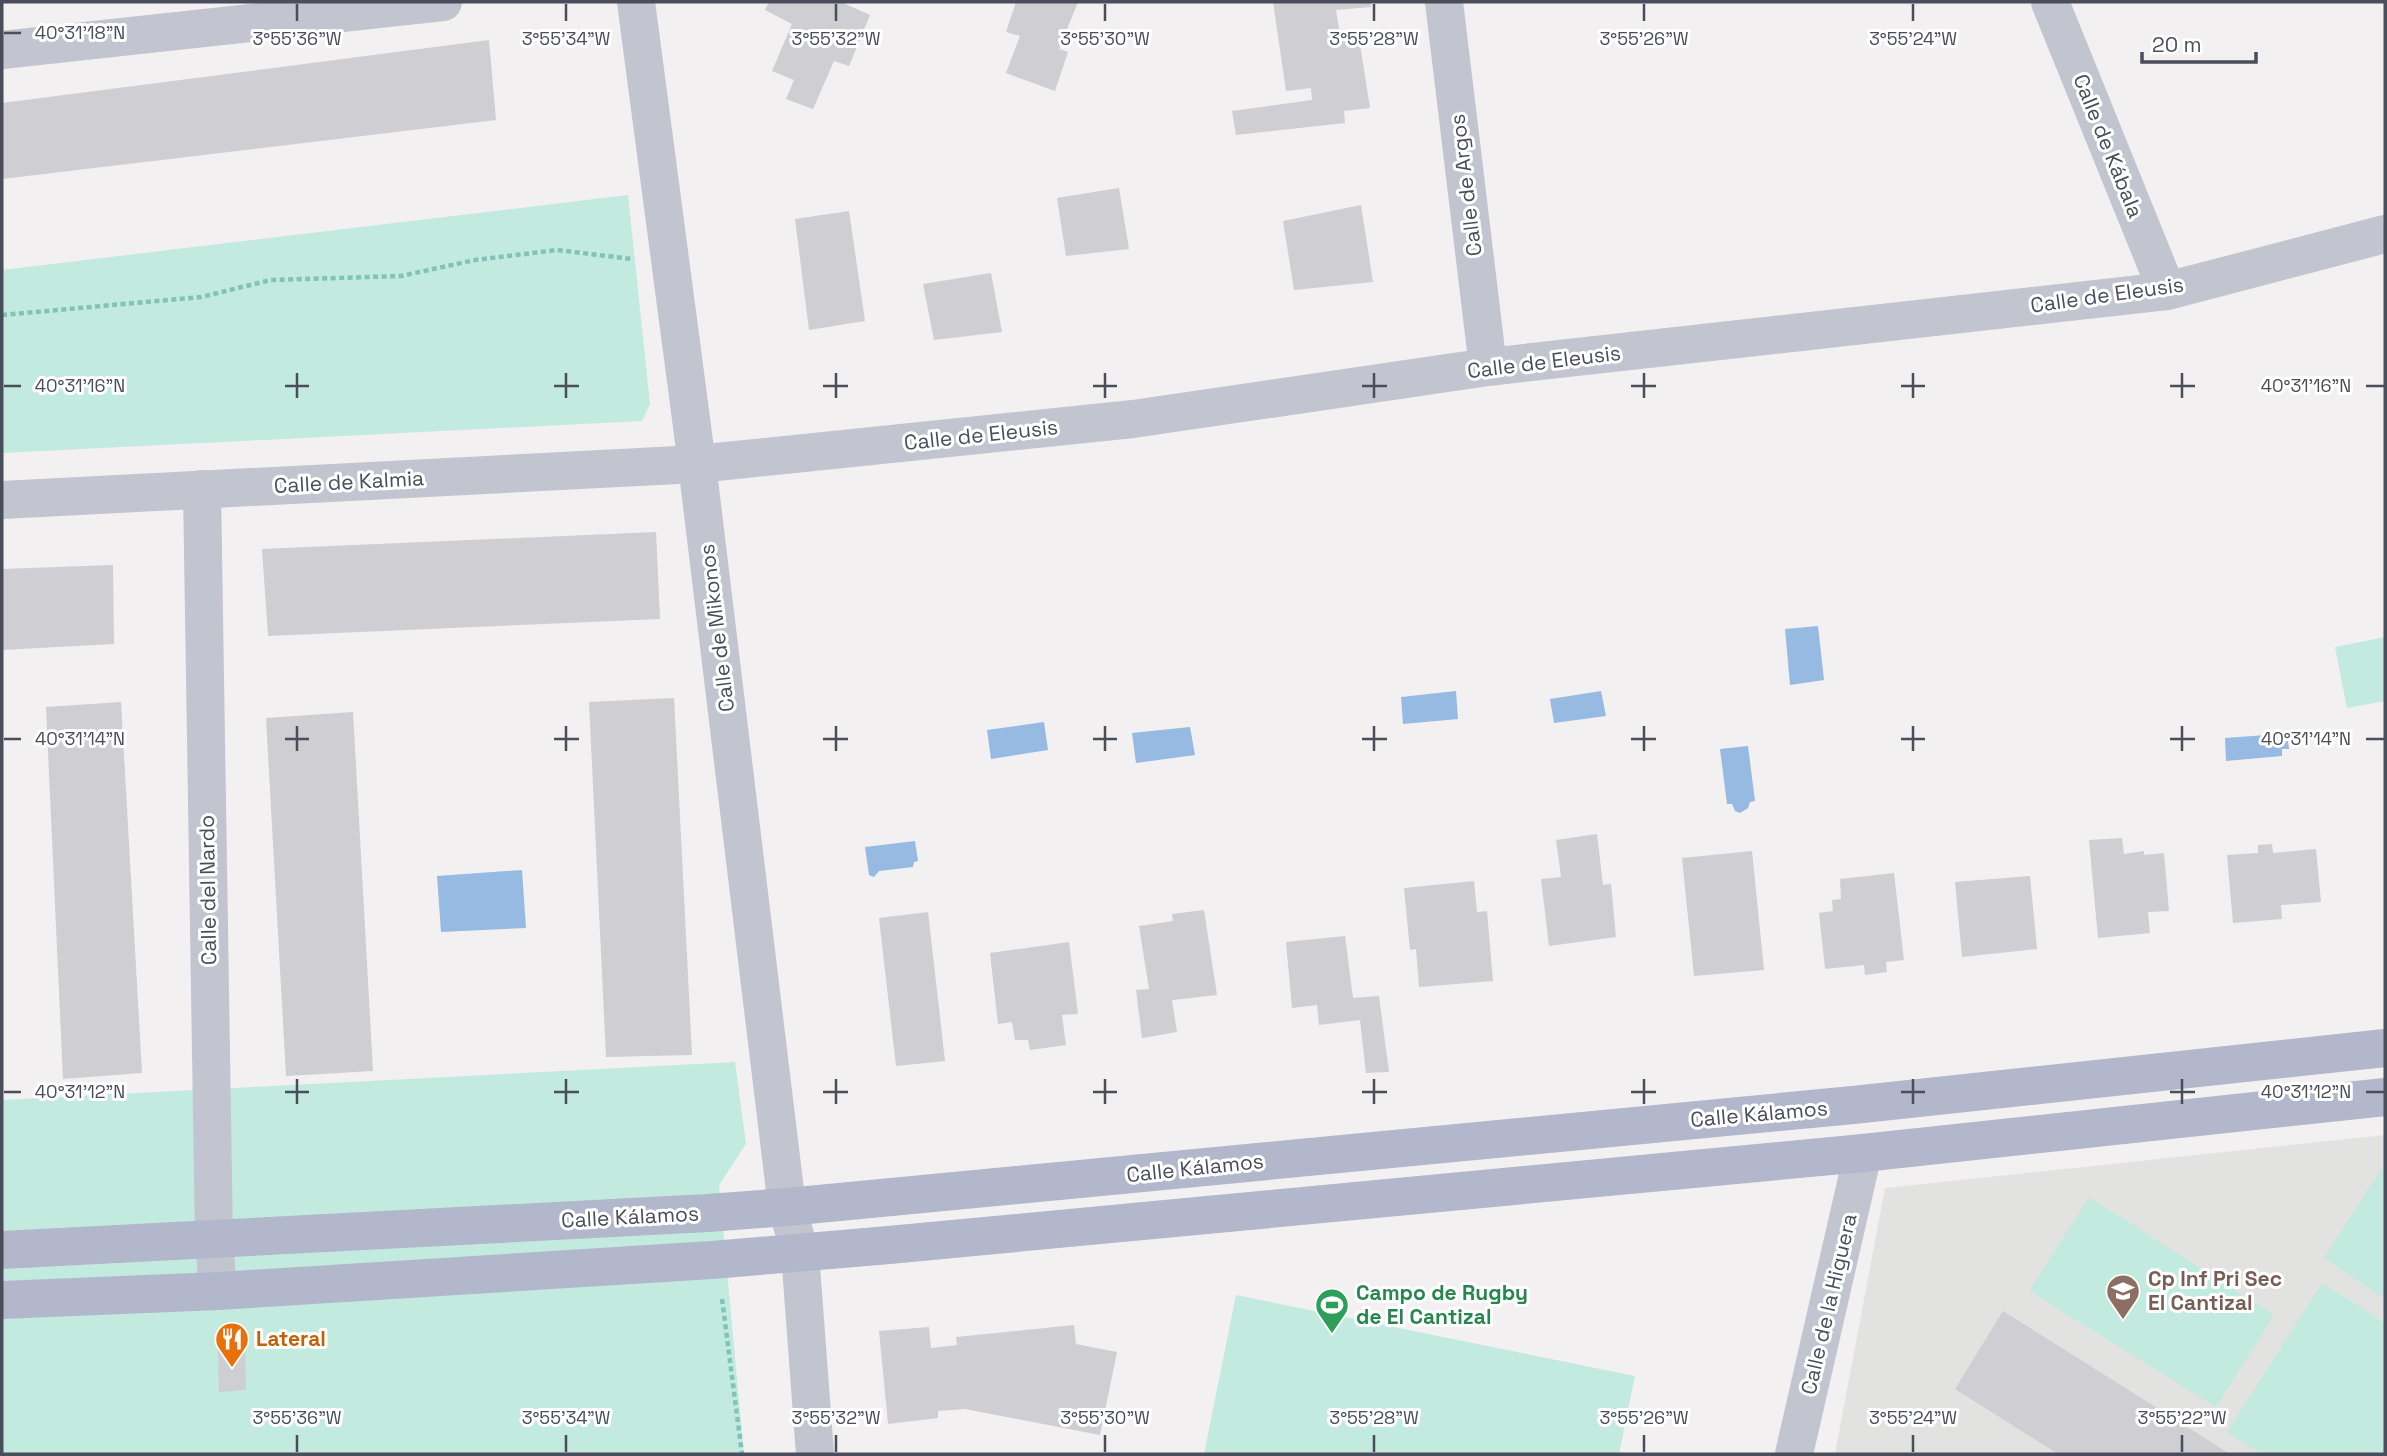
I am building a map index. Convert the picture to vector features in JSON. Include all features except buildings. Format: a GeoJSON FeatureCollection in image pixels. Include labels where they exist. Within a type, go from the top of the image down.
{"type":"FeatureCollection","features":[{"type":"Feature","properties":{"kind":"main road","name":"Calle Kálamos"},"geometry":{"type":"LineString","coordinates":[[2,1250],[788,1207],[1853,1105],[2385,1048]]}},
{"type":"Feature","properties":{"kind":"main road"},"geometry":{"type":"LineString","coordinates":[[2,1300],[218,1290],[800,1253],[1863,1153],[2385,1097]]}},
{"type":"Feature","properties":{"kind":"street"},"geometry":{"type":"LineString","coordinates":[[2,50],[443,2]]}},
{"type":"Feature","properties":{"kind":"street","name":"Calle de Mikonos"},"geometry":{"type":"LineString","coordinates":[[636,2],[697,464],[788,1207],[800,1253],[815,1454]]}},
{"type":"Feature","properties":{"kind":"street","name":"Calle de Argos"},"geometry":{"type":"LineString","coordinates":[[1444,2],[1488,367]]}},
{"type":"Feature","properties":{"kind":"street","name":"Calle de Kábala"},"geometry":{"type":"LineString","coordinates":[[2050,2],[2167,290]]}},
{"type":"Feature","properties":{"kind":"street","name":"Calle de Eleusis"},"geometry":{"type":"LineString","coordinates":[[697,464],[1133,419],[1488,367],[2167,290],[2385,234]]}},
{"type":"Feature","properties":{"kind":"street","name":"Calle de Kalmia"},"geometry":{"type":"LineString","coordinates":[[2,500],[697,464]]}},
{"type":"Feature","properties":{"kind":"street","name":"Calle del Nardo"},"geometry":{"type":"LineString","coordinates":[[202,489],[214,1240],[218,1290]]}},
{"type":"Feature","properties":{"kind":"street","name":"Calle de la Higuera"},"geometry":{"type":"LineString","coordinates":[[1794,1454],[1863,1153]]}},
{"type":"Feature","properties":{"kind":"path"},"geometry":{"type":"LineString","coordinates":[[2,316],[201,297],[271,280],[401,276],[475,260],[557,250],[671,266]]}},
{"type":"Feature","properties":{"kind":"path"},"geometry":{"type":"LineString","coordinates":[[710,1300],[723,1299],[742,1454]]}},
{"type":"Feature","properties":{"kind":"shaded area","name":"Cp Inf Pri Sec El Cantizal"},"geometry":{"type":"Polygon","coordinates":[[[2385,1135],[2385,1454],[1835,1454],[1885,1188],[2385,1135]]]}},
{"type":"Feature","properties":{"kind":"green space"},"geometry":{"type":"Polygon","coordinates":[[[628,195],[650,404],[642,421],[2,453],[2,270],[628,195]]]}},
{"type":"Feature","properties":{"kind":"green space"},"geometry":{"type":"Polygon","coordinates":[[[2385,637],[2385,701],[2347,708],[2335,647],[2385,637]]]}},
{"type":"Feature","properties":{"kind":"green space"},"geometry":{"type":"Polygon","coordinates":[[[735,1062],[746,1144],[719,1185],[744,1454],[2,1454],[2,1100],[735,1062]]]}},
{"type":"Feature","properties":{"kind":"green space"},"geometry":{"type":"Polygon","coordinates":[[[2383,1166],[2385,1168],[2385,1299],[2324,1258],[2383,1166]]]}},
{"type":"Feature","properties":{"kind":"green space"},"geometry":{"type":"Polygon","coordinates":[[[2089,1197],[2274,1315],[2216,1407],[2029,1291],[2089,1197]]]}},
{"type":"Feature","properties":{"kind":"green space"},"geometry":{"type":"Polygon","coordinates":[[[2322,1283],[2385,1323],[2385,1454],[2262,1454],[2227,1432],[2322,1283]]]}},
{"type":"Feature","properties":{"kind":"green space","name":"Campo de Rugby de El Cantizal"},"geometry":{"type":"Polygon","coordinates":[[[1236,1295],[1635,1376],[1619,1454],[1204,1454],[1236,1295]]]}},
{"type":"Feature","properties":{"kind":"water"},"geometry":{"type":"Polygon","coordinates":[[[1818,626],[1824,680],[1790,685],[1785,629],[1818,626]]]}},
{"type":"Feature","properties":{"kind":"water"},"geometry":{"type":"Polygon","coordinates":[[[1456,691],[1458,719],[1403,724],[1401,697],[1456,691]]]}},
{"type":"Feature","properties":{"kind":"water"},"geometry":{"type":"Polygon","coordinates":[[[1601,691],[1606,716],[1554,723],[1550,699],[1601,691]]]}},
{"type":"Feature","properties":{"kind":"water"},"geometry":{"type":"Polygon","coordinates":[[[1044,722],[1048,750],[991,759],[987,730],[1044,722]]]}},
{"type":"Feature","properties":{"kind":"water"},"geometry":{"type":"Polygon","coordinates":[[[1190,727],[1195,755],[1136,763],[1132,733],[1190,727]]]}},
{"type":"Feature","properties":{"kind":"water"},"geometry":{"type":"Polygon","coordinates":[[[2280,734],[2281,741],[2288,740],[2289,749],[2282,749],[2282,756],[2226,761],[2225,738],[2280,734]]]}},
{"type":"Feature","properties":{"kind":"water"},"geometry":{"type":"Polygon","coordinates":[[[1748,746],[1755,801],[1750,802],[1748,808],[1740,813],[1735,811],[1732,804],[1727,804],[1720,749],[1748,746]]]}},
{"type":"Feature","properties":{"kind":"water"},"geometry":{"type":"Polygon","coordinates":[[[915,841],[918,861],[914,862],[913,867],[879,871],[874,877],[869,875],[865,847],[915,841]]]}},
{"type":"Feature","properties":{"kind":"water"},"geometry":{"type":"Polygon","coordinates":[[[522,870],[526,928],[441,932],[437,876],[522,870]]]}},
{"type":"Feature","properties":{"kind":"place","name":"Cp Inf Pri Sec El Cantizal"},"geometry":{"type":"Point","coordinates":[2123,1321]}},
{"type":"Feature","properties":{"kind":"place","name":"Campo de Rugby de El Cantizal"},"geometry":{"type":"Point","coordinates":[1332,1335]}},
{"type":"Feature","properties":{"kind":"place","name":"Lateral"},"geometry":{"type":"Point","coordinates":[232,1369]}}]}
